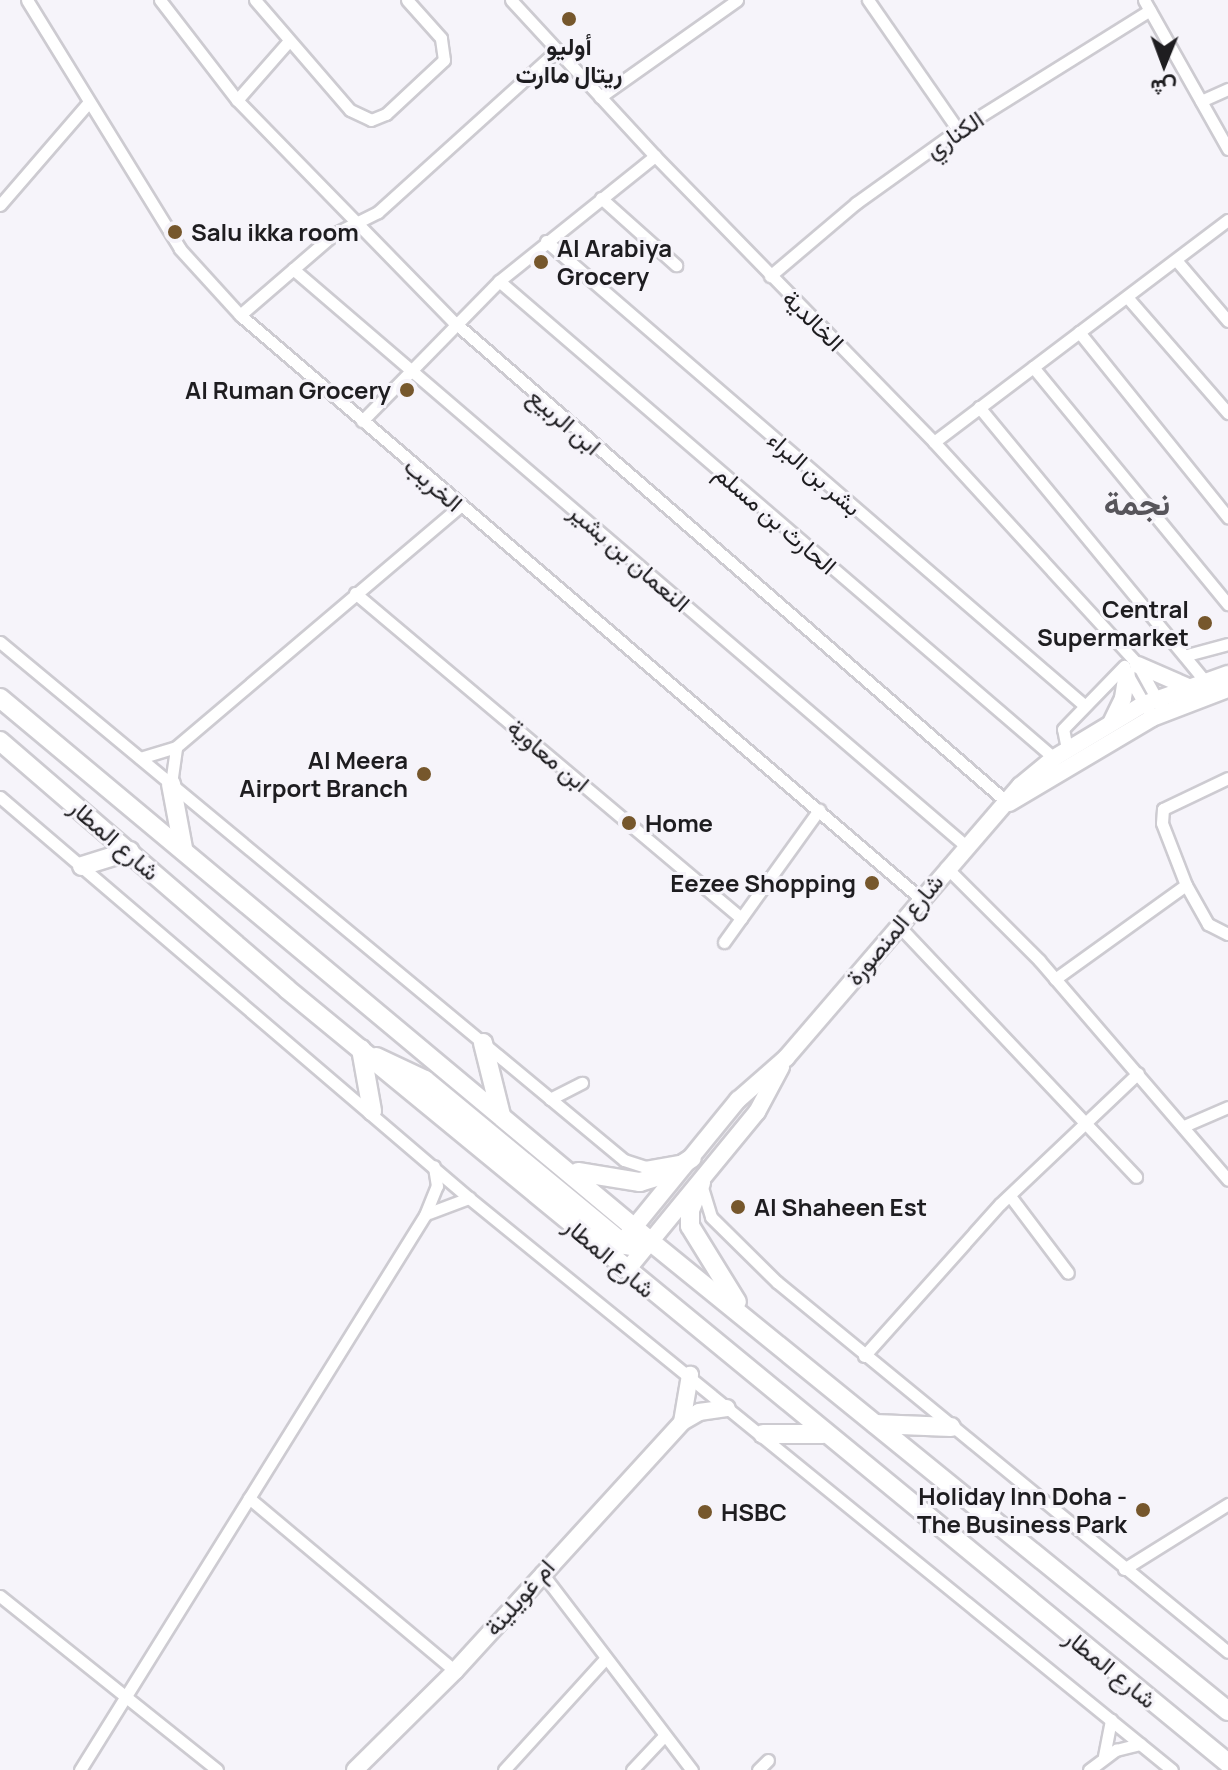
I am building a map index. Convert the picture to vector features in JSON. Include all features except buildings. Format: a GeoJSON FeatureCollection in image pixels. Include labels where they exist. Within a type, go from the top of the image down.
{"type":"FeatureCollection","features":[{"type":"Feature","properties":{"kind":"main road"},"geometry":{"type":"LineString","coordinates":[[1112,721],[1123,698],[1130,668],[1188,687]]}},
{"type":"Feature","properties":{"kind":"main road","name":"شارع المنصورة"},"geometry":{"type":"LineString","coordinates":[[1008,803],[1188,687],[1228,674]]}},
{"type":"Feature","properties":{"kind":"main road","name":"شارع المنصورة"},"geometry":{"type":"LineString","coordinates":[[616,1249],[738,1100],[785,1052],[946,867],[1061,753],[1112,721],[1228,689]]}},
{"type":"Feature","properties":{"kind":"main road","name":"شارع المطار"},"geometry":{"type":"LineString","coordinates":[[0,698],[570,1169],[650,1241],[1220,1697],[1228,1711]]}},
{"type":"Feature","properties":{"kind":"main road","name":"شارع المطار"},"geometry":{"type":"LineString","coordinates":[[0,741],[365,1052],[616,1249],[627,1270],[823,1434],[1228,1763]]}},
{"type":"Feature","properties":{"kind":"main road"},"geometry":{"type":"LineString","coordinates":[[0,757],[29,763]]}},
{"type":"Feature","properties":{"kind":"main road"},"geometry":{"type":"LineString","coordinates":[[171,784],[183,848]]}},
{"type":"Feature","properties":{"kind":"main road"},"geometry":{"type":"LineString","coordinates":[[82,866],[130,851]]}},
{"type":"Feature","properties":{"kind":"main road"},"geometry":{"type":"LineString","coordinates":[[483,1043],[501,1115]]}},
{"type":"Feature","properties":{"kind":"main road"},"geometry":{"type":"LineString","coordinates":[[365,1052],[372,1111]]}},
{"type":"Feature","properties":{"kind":"main road","name":"شارع المنصورة"},"geometry":{"type":"LineString","coordinates":[[627,1270],[757,1112],[785,1052]]}},
{"type":"Feature","properties":{"kind":"main road"},"geometry":{"type":"LineString","coordinates":[[570,1169],[633,1183],[661,1177],[692,1158]]}},
{"type":"Feature","properties":{"kind":"main road"},"geometry":{"type":"LineString","coordinates":[[701,1183],[690,1210],[694,1236],[756,1326]]}},
{"type":"Feature","properties":{"kind":"main road"},"geometry":{"type":"LineString","coordinates":[[616,1249],[636,1247],[650,1241]]}},
{"type":"Feature","properties":{"kind":"main road"},"geometry":{"type":"LineString","coordinates":[[682,1422],[690,1375]]}},
{"type":"Feature","properties":{"kind":"main road","name":"ام غويلينة"},"geometry":{"type":"LineString","coordinates":[[355,1770],[455,1671],[540,1572],[682,1422],[699,1412],[727,1408]]}},
{"type":"Feature","properties":{"kind":"main road"},"geometry":{"type":"LineString","coordinates":[[875,1424],[951,1427]]}},
{"type":"Feature","properties":{"kind":"main road"},"geometry":{"type":"LineString","coordinates":[[763,1434],[823,1434]]}},
{"type":"Feature","properties":{"kind":"street","name":"الخريب"},"geometry":{"type":"LineString","coordinates":[[27,0],[180,249],[240,315],[459,507],[920,898]]}},
{"type":"Feature","properties":{"kind":"street","name":"ابن الربيع"},"geometry":{"type":"LineString","coordinates":[[160,0],[237,100],[454,322],[1008,803]]}},
{"type":"Feature","properties":{"kind":"street"},"geometry":{"type":"LineString","coordinates":[[255,0],[288,42],[356,116],[380,118],[440,67],[446,53],[441,38],[407,0]]}},
{"type":"Feature","properties":{"kind":"street","name":"الخالدية"},"geometry":{"type":"LineString","coordinates":[[511,0],[655,156],[934,442],[1113,642],[1154,708]]}},
{"type":"Feature","properties":{"kind":"street"},"geometry":{"type":"LineString","coordinates":[[600,97],[737,0]]}},
{"type":"Feature","properties":{"kind":"street"},"geometry":{"type":"LineString","coordinates":[[868,0],[958,130]]}},
{"type":"Feature","properties":{"kind":"street"},"geometry":{"type":"LineString","coordinates":[[1147,5],[1228,149]]}},
{"type":"Feature","properties":{"kind":"street","name":"الكناري"},"geometry":{"type":"LineString","coordinates":[[770,276],[856,203],[958,130],[1147,5]]}},
{"type":"Feature","properties":{"kind":"street"},"geometry":{"type":"LineString","coordinates":[[237,100],[288,42]]}},
{"type":"Feature","properties":{"kind":"street"},"geometry":{"type":"LineString","coordinates":[[240,315],[334,234],[378,212],[557,50]]}},
{"type":"Feature","properties":{"kind":"street"},"geometry":{"type":"LineString","coordinates":[[1201,101],[1228,89]]}},
{"type":"Feature","properties":{"kind":"street"},"geometry":{"type":"LineString","coordinates":[[0,205],[89,102]]}},
{"type":"Feature","properties":{"kind":"street"},"geometry":{"type":"LineString","coordinates":[[362,421],[454,322],[499,281],[655,156]]}},
{"type":"Feature","properties":{"kind":"street"},"geometry":{"type":"LineString","coordinates":[[601,198],[676,265]]}},
{"type":"Feature","properties":{"kind":"street"},"geometry":{"type":"LineString","coordinates":[[934,442],[1228,220]]}},
{"type":"Feature","properties":{"kind":"street","name":"بشر بن البراء"},"geometry":{"type":"LineString","coordinates":[[546,241],[1084,705]]}},
{"type":"Feature","properties":{"kind":"street"},"geometry":{"type":"LineString","coordinates":[[1176,260],[1228,321]]}},
{"type":"Feature","properties":{"kind":"street","name":"النعمان بن بشير"},"geometry":{"type":"LineString","coordinates":[[293,269],[966,846]]}},
{"type":"Feature","properties":{"kind":"street","name":"الحارث بن مسلم"},"geometry":{"type":"LineString","coordinates":[[499,281],[1061,753]]}},
{"type":"Feature","properties":{"kind":"street"},"geometry":{"type":"LineString","coordinates":[[1127,297],[1228,413]]}},
{"type":"Feature","properties":{"kind":"street"},"geometry":{"type":"LineString","coordinates":[[1079,332],[1228,517]]}},
{"type":"Feature","properties":{"kind":"street"},"geometry":{"type":"LineString","coordinates":[[1033,367],[1228,604]]}},
{"type":"Feature","properties":{"kind":"street"},"geometry":{"type":"LineString","coordinates":[[979,407],[1187,655],[1206,682]]}},
{"type":"Feature","properties":{"kind":"street"},"geometry":{"type":"LineString","coordinates":[[140,758],[176,747],[459,507]]}},
{"type":"Feature","properties":{"kind":"street","name":"ابن معاوية"},"geometry":{"type":"LineString","coordinates":[[355,593],[741,918]]}},
{"type":"Feature","properties":{"kind":"street"},"geometry":{"type":"LineString","coordinates":[[0,642],[624,1160],[655,1167],[692,1158]]}},
{"type":"Feature","properties":{"kind":"street"},"geometry":{"type":"LineString","coordinates":[[1187,655],[1228,644]]}},
{"type":"Feature","properties":{"kind":"street"},"geometry":{"type":"LineString","coordinates":[[1061,753],[1063,729],[1084,705],[1130,668]]}},
{"type":"Feature","properties":{"kind":"street"},"geometry":{"type":"LineString","coordinates":[[171,784],[176,747]]}},
{"type":"Feature","properties":{"kind":"street"},"geometry":{"type":"LineString","coordinates":[[1228,778],[1163,809],[1162,823],[1186,885],[1208,924],[1228,934]]}},
{"type":"Feature","properties":{"kind":"street","name":"شارع المطار"},"geometry":{"type":"LineString","coordinates":[[0,797],[372,1111],[469,1198],[763,1434],[1172,1770]]}},
{"type":"Feature","properties":{"kind":"street"},"geometry":{"type":"LineString","coordinates":[[724,942],[819,810]]}},
{"type":"Feature","properties":{"kind":"street"},"geometry":{"type":"LineString","coordinates":[[946,867],[1055,979],[1228,1180]]}},
{"type":"Feature","properties":{"kind":"street"},"geometry":{"type":"LineString","coordinates":[[1055,979],[1186,885]]}},
{"type":"Feature","properties":{"kind":"street"},"geometry":{"type":"LineString","coordinates":[[897,924],[1136,1177]]}},
{"type":"Feature","properties":{"kind":"street"},"geometry":{"type":"LineString","coordinates":[[864,1356],[1010,1196],[1138,1073]]}},
{"type":"Feature","properties":{"kind":"street"},"geometry":{"type":"LineString","coordinates":[[550,1099],[582,1083]]}},
{"type":"Feature","properties":{"kind":"street"},"geometry":{"type":"LineString","coordinates":[[1184,1126],[1228,1107]]}},
{"type":"Feature","properties":{"kind":"street"},"geometry":{"type":"LineString","coordinates":[[80,1770],[425,1215],[437,1186],[434,1166]]}},
{"type":"Feature","properties":{"kind":"street"},"geometry":{"type":"LineString","coordinates":[[701,1183],[714,1221],[864,1356],[1228,1652]]}},
{"type":"Feature","properties":{"kind":"street"},"geometry":{"type":"LineString","coordinates":[[1010,1196],[1068,1273]]}},
{"type":"Feature","properties":{"kind":"street"},"geometry":{"type":"LineString","coordinates":[[425,1215],[469,1198]]}},
{"type":"Feature","properties":{"kind":"street"},"geometry":{"type":"LineString","coordinates":[[249,1498],[455,1671]]}},
{"type":"Feature","properties":{"kind":"street"},"geometry":{"type":"LineString","coordinates":[[1124,1569],[1228,1504]]}},
{"type":"Feature","properties":{"kind":"street"},"geometry":{"type":"LineString","coordinates":[[540,1572],[604,1660],[692,1770]]}},
{"type":"Feature","properties":{"kind":"street"},"geometry":{"type":"LineString","coordinates":[[0,1596],[217,1770]]}},
{"type":"Feature","properties":{"kind":"street"},"geometry":{"type":"LineString","coordinates":[[504,1770],[604,1660]]}},
{"type":"Feature","properties":{"kind":"street"},"geometry":{"type":"LineString","coordinates":[[1104,1757],[1111,1720]]}},
{"type":"Feature","properties":{"kind":"street"},"geometry":{"type":"LineString","coordinates":[[632,1770],[664,1736]]}},
{"type":"Feature","properties":{"kind":"street"},"geometry":{"type":"LineString","coordinates":[[1089,1770],[1104,1757],[1140,1744]]}},
{"type":"Feature","properties":{"kind":"street"},"geometry":{"type":"LineString","coordinates":[[758,1770],[768,1760]]}},
{"type":"Feature","properties":{"kind":"place","name":"أوليو ريتال ماارت"},"geometry":{"type":"Point","coordinates":[569,19]}},
{"type":"Feature","properties":{"kind":"place","name":"Salu ikka room"},"geometry":{"type":"Point","coordinates":[175,232]}},
{"type":"Feature","properties":{"kind":"place","name":"Al Arabiya Grocery"},"geometry":{"type":"Point","coordinates":[541,262]}},
{"type":"Feature","properties":{"kind":"place","name":"Al Ruman Grocery"},"geometry":{"type":"Point","coordinates":[407,390]}},
{"type":"Feature","properties":{"kind":"place","name":"Central Supermarket"},"geometry":{"type":"Point","coordinates":[1205,623]}},
{"type":"Feature","properties":{"kind":"place","name":"Al Meera Airport Branch"},"geometry":{"type":"Point","coordinates":[424,774]}},
{"type":"Feature","properties":{"kind":"place","name":"Home"},"geometry":{"type":"Point","coordinates":[629,823]}},
{"type":"Feature","properties":{"kind":"place","name":"Eezee Shopping"},"geometry":{"type":"Point","coordinates":[872,883]}},
{"type":"Feature","properties":{"kind":"place","name":"Al Shaheen Est"},"geometry":{"type":"Point","coordinates":[738,1207]}},
{"type":"Feature","properties":{"kind":"place","name":"Holiday Inn Doha - The Business Park"},"geometry":{"type":"Point","coordinates":[1143,1510]}},
{"type":"Feature","properties":{"kind":"place","name":"HSBC"},"geometry":{"type":"Point","coordinates":[705,1512]}},
{"type":"Feature","properties":{"kind":"district","name":"نجمة"},"geometry":{"type":"Point","coordinates":[1137,503]}}]}
